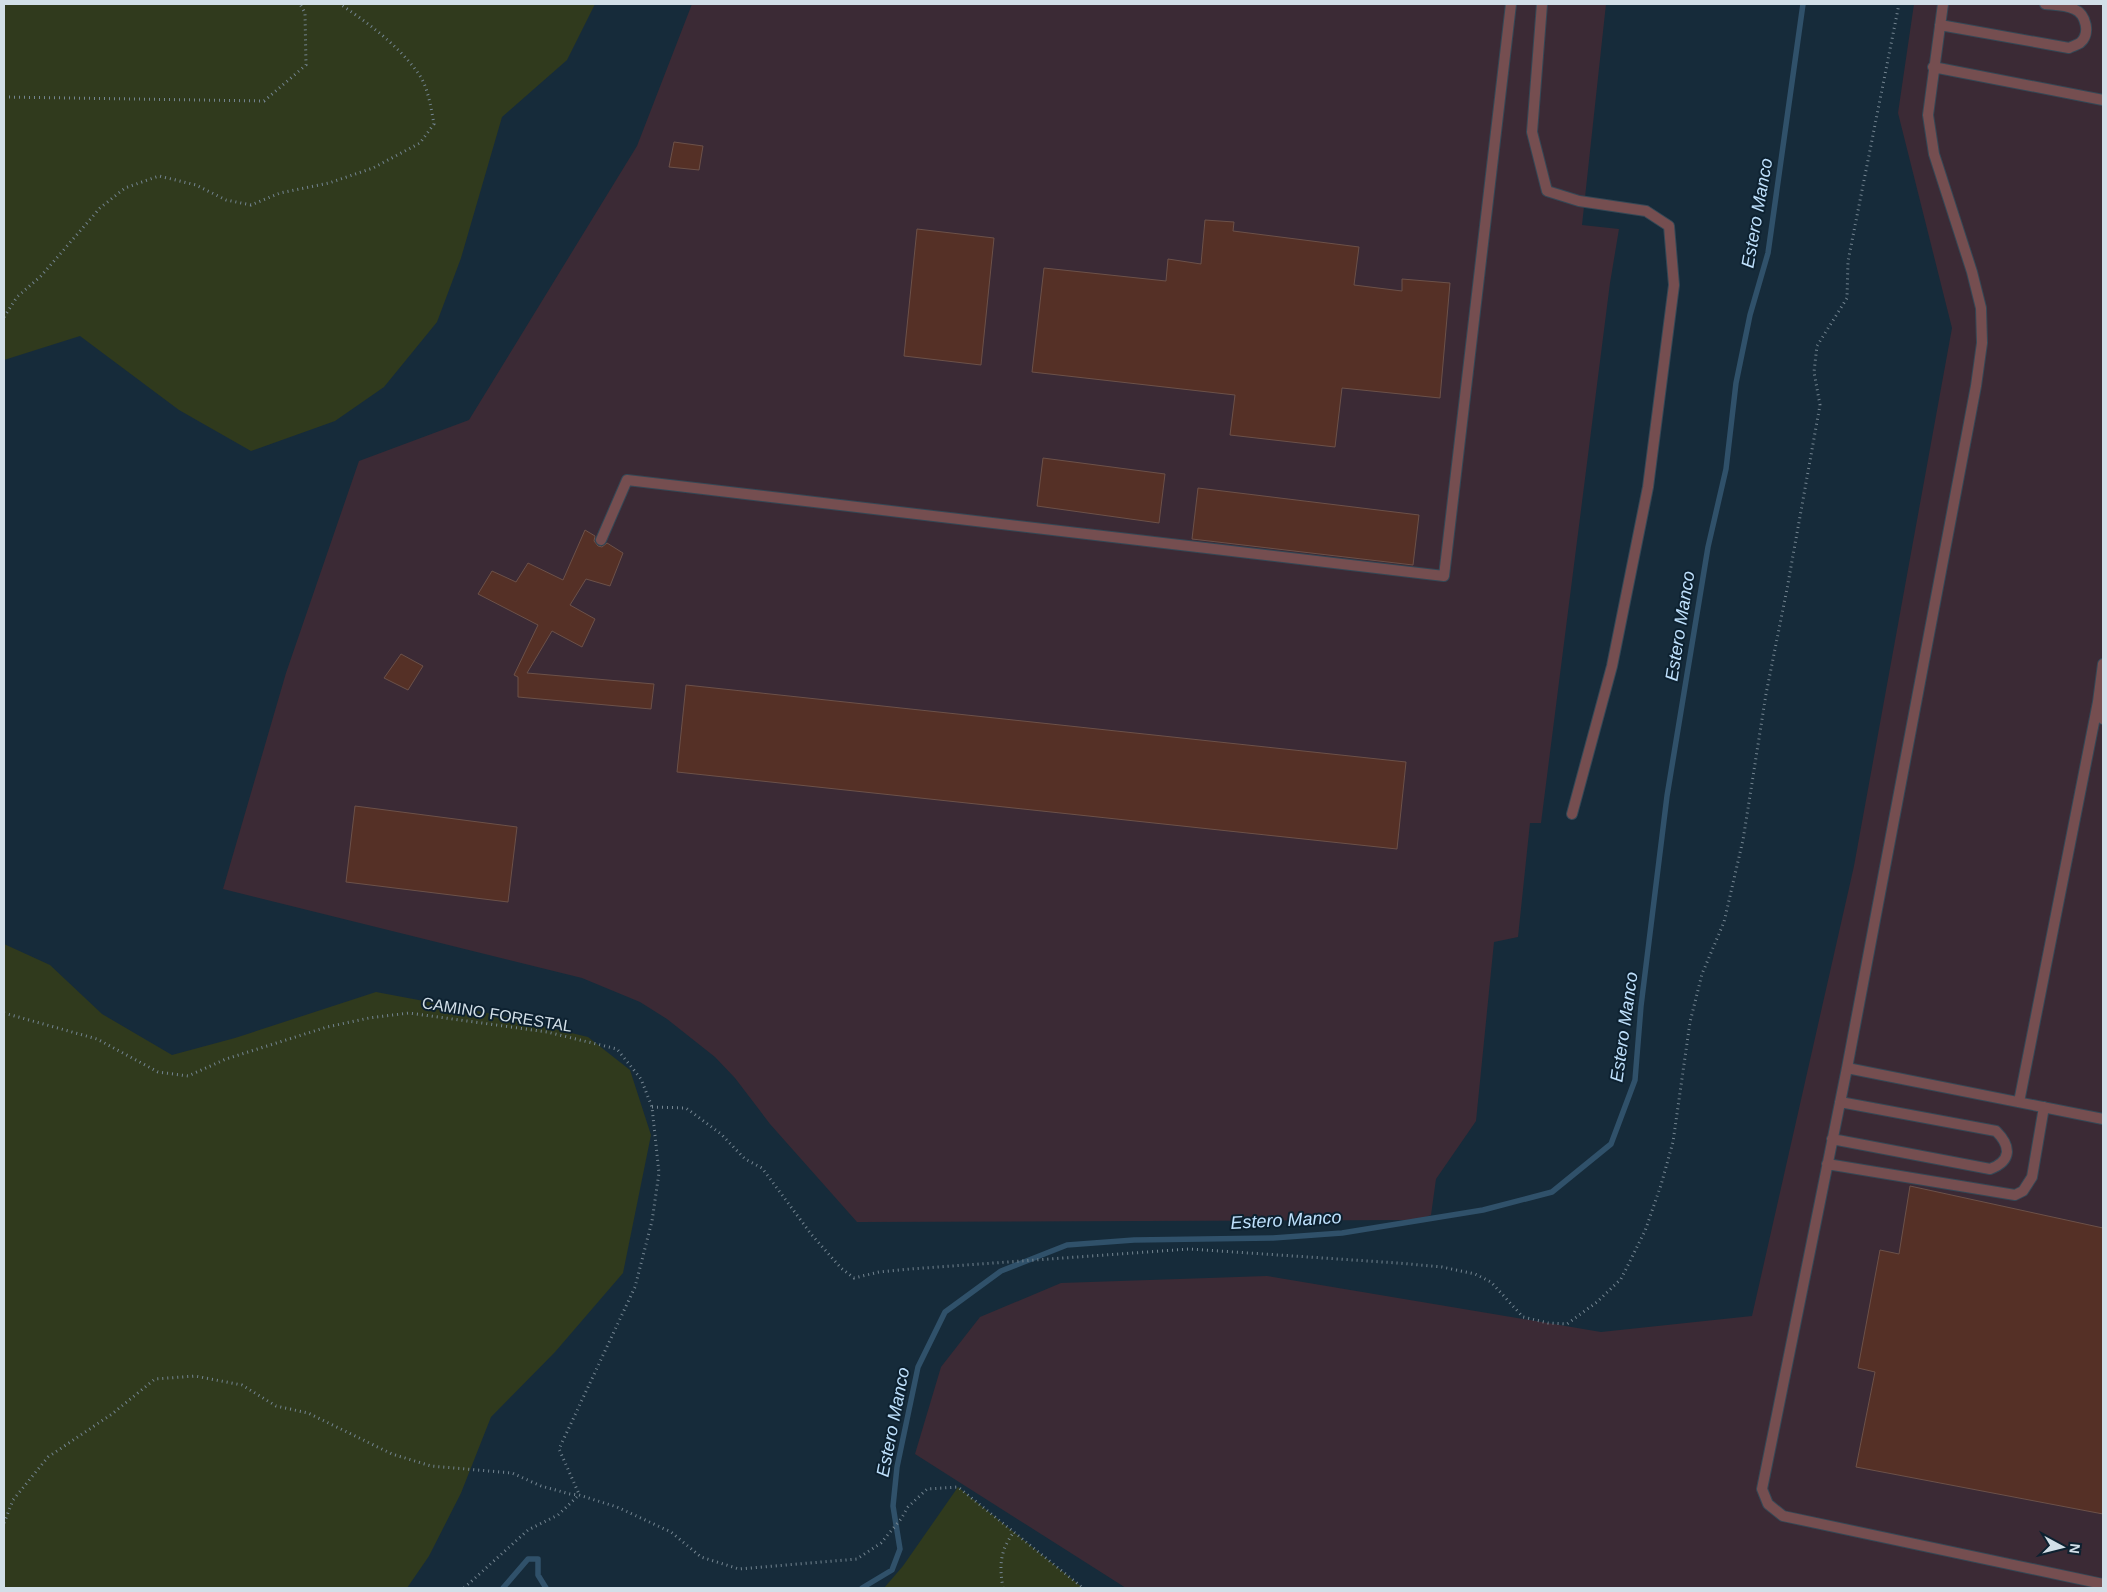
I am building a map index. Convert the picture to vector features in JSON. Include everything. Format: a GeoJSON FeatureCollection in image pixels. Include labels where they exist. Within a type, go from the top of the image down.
{"type":"FeatureCollection","features":[{"type":"Feature","properties":{"kind":"lane"},"geometry":{"type":"LineString","coordinates":[[601,540],[627,480],[1444,576],[1511,4]]}},
{"type":"Feature","properties":{"kind":"lane"},"geometry":{"type":"LineString","coordinates":[[1542,4],[1532,132],[1547,191],[1579,202],[1646,211],[1669,226],[1674,285],[1646,496],[1612,666],[1572,814]]}},
{"type":"Feature","properties":{"kind":"lane"},"geometry":{"type":"LineString","coordinates":[[1943,4],[1928,115],[1934,154],[1972,272],[1981,308],[1982,343],[1974,396],[1840,1102],[1763,1478],[1763,1497],[1772,1508],[1783,1516],[2103,1584]]}},
{"type":"Feature","properties":{"kind":"lane"},"geometry":{"type":"LineString","coordinates":[[1940,25],[2069,48],[2079,44],[2085,38],[2086,26],[2083,17],[2075,9],[2045,4]]}},
{"type":"Feature","properties":{"kind":"lane"},"geometry":{"type":"LineString","coordinates":[[1933,67],[2103,100]]}},
{"type":"Feature","properties":{"kind":"lane"},"geometry":{"type":"LineString","coordinates":[[2019,1102],[2098,702],[2103,664]]}},
{"type":"Feature","properties":{"kind":"lane"},"geometry":{"type":"LineString","coordinates":[[2098,702],[2103,720]]}},
{"type":"Feature","properties":{"kind":"lane"},"geometry":{"type":"LineString","coordinates":[[1846,1068],[2103,1119]]}},
{"type":"Feature","properties":{"kind":"lane"},"geometry":{"type":"LineString","coordinates":[[1832,1139],[1990,1169],[2000,1166],[2006,1159],[2007,1148],[2004,1139],[1996,1131],[1840,1102]]}},
{"type":"Feature","properties":{"kind":"lane"},"geometry":{"type":"LineString","coordinates":[[1827,1164],[2015,1195],[2023,1191],[2032,1177],[2044,1107]]}},
{"type":"Feature","properties":{"kind":"path"},"geometry":{"type":"LineString","coordinates":[[4,97],[264,101],[306,65],[306,13],[300,4]]}},
{"type":"Feature","properties":{"kind":"path"},"geometry":{"type":"LineString","coordinates":[[4,317],[17,297],[41,276],[100,208],[126,188],[159,176],[196,185],[226,200],[251,204],[280,193],[329,183],[373,168],[420,143],[434,124],[431,104],[420,74],[388,41],[340,4]]}},
{"type":"Feature","properties":{"kind":"path"},"geometry":{"type":"LineString","coordinates":[[652,1107],[686,1108],[721,1134],[745,1159],[762,1168],[811,1234],[841,1268],[854,1278],[879,1272],[1041,1258],[1189,1249],[1442,1268],[1475,1274],[1490,1282],[1522,1317],[1548,1323],[1567,1324],[1597,1302],[1621,1279],[1645,1231],[1673,1142],[1690,1022],[1702,974],[1724,922],[1743,840],[1766,694],[1820,405],[1814,372],[1817,346],[1847,298],[1848,261],[1899,4]]}},
{"type":"Feature","properties":{"kind":"path","name":"CAMINO FORESTAL"},"geometry":{"type":"LineString","coordinates":[[4,1013],[97,1039],[158,1072],[188,1076],[226,1060],[327,1027],[409,1013],[547,1032],[617,1049],[641,1079],[652,1107],[659,1173],[652,1221],[635,1287],[559,1450],[579,1494]]}},
{"type":"Feature","properties":{"kind":"path"},"geometry":{"type":"LineString","coordinates":[[4,1523],[13,1500],[48,1457],[112,1414],[155,1380],[195,1376],[242,1385],[276,1406],[308,1414],[392,1454],[431,1466],[512,1473],[541,1486],[570,1494],[579,1494],[617,1507],[671,1532],[701,1557],[739,1569],[857,1559],[881,1543],[901,1519],[908,1507],[927,1490],[958,1487],[1083,1588]]}},
{"type":"Feature","properties":{"kind":"path"},"geometry":{"type":"LineString","coordinates":[[464,1588],[528,1530],[558,1514],[579,1494]]}},
{"type":"Feature","properties":{"kind":"path"},"geometry":{"type":"LineString","coordinates":[[1003,1588],[999,1568],[1004,1544],[1014,1532]]}},
{"type":"Feature","properties":{"kind":"shaded area"},"geometry":{"type":"Polygon","coordinates":[[[692,4],[1606,4],[1582,225],[1619,229],[1610,283],[1541,823],[1530,823],[1518,937],[1494,942],[1476,1121],[1436,1179],[1431,1215],[1418,1220],[857,1222],[770,1124],[735,1078],[715,1057],[667,1019],[640,1002],[582,978],[223,889],[286,673],[359,461],[469,420],[637,146],[692,4]]]}},
{"type":"Feature","properties":{"kind":"shaded area"},"geometry":{"type":"Polygon","coordinates":[[[1914,4],[2103,4],[2103,1588],[1126,1588],[915,1454],[941,1367],[980,1317],[1061,1283],[1267,1276],[1601,1332],[1752,1316],[1854,866],[1952,328],[1898,113],[1914,4]]]}},
{"type":"Feature","properties":{"kind":"green space"},"geometry":{"type":"Polygon","coordinates":[[[4,4],[595,4],[567,60],[502,117],[461,258],[437,322],[384,387],[335,421],[251,451],[179,410],[80,336],[4,360],[4,4]]]}},
{"type":"Feature","properties":{"kind":"green space"},"geometry":{"type":"Polygon","coordinates":[[[4,944],[50,965],[102,1014],[172,1055],[235,1038],[376,992],[493,1014],[588,1037],[630,1070],[651,1135],[623,1273],[555,1352],[491,1417],[461,1493],[429,1556],[407,1588],[4,1588],[4,944]]]}},
{"type":"Feature","properties":{"kind":"green space"},"geometry":{"type":"Polygon","coordinates":[[[958,1487],[1083,1588],[884,1588],[903,1566],[958,1487]]]}},
{"type":"Feature","properties":{"kind":"building"},"geometry":{"type":"Polygon","coordinates":[[[674,142],[703,146],[699,170],[669,167],[674,142]]]}},
{"type":"Feature","properties":{"kind":"building"},"geometry":{"type":"Polygon","coordinates":[[[1205,220],[1234,222],[1233,231],[1359,247],[1354,285],[1402,291],[1402,279],[1450,283],[1440,398],[1342,388],[1335,447],[1230,435],[1235,395],[1032,372],[1044,268],[1166,281],[1168,259],[1201,264],[1205,220]]]}},
{"type":"Feature","properties":{"kind":"building"},"geometry":{"type":"Polygon","coordinates":[[[917,229],[994,238],[981,365],[904,356],[917,229]]]}},
{"type":"Feature","properties":{"kind":"building"},"geometry":{"type":"Polygon","coordinates":[[[1043,458],[1165,474],[1159,523],[1037,506],[1043,458]]]}},
{"type":"Feature","properties":{"kind":"building"},"geometry":{"type":"Polygon","coordinates":[[[1198,488],[1419,515],[1413,565],[1192,539],[1198,488]]]}},
{"type":"Feature","properties":{"kind":"building"},"geometry":{"type":"Polygon","coordinates":[[[585,530],[595,536],[594,541],[598,546],[602,547],[607,543],[623,553],[610,586],[586,579],[570,605],[595,619],[582,647],[552,631],[527,673],[654,684],[651,709],[518,697],[518,677],[514,675],[538,625],[478,594],[492,571],[516,582],[528,563],[563,580],[585,530]]]}},
{"type":"Feature","properties":{"kind":"building"},"geometry":{"type":"Polygon","coordinates":[[[401,654],[423,666],[408,690],[384,678],[401,654]]]}},
{"type":"Feature","properties":{"kind":"building"},"geometry":{"type":"Polygon","coordinates":[[[686,685],[1406,762],[1397,849],[677,772],[686,685]]]}},
{"type":"Feature","properties":{"kind":"building"},"geometry":{"type":"Polygon","coordinates":[[[355,806],[517,827],[508,902],[346,882],[355,806]]]}},
{"type":"Feature","properties":{"kind":"building"},"geometry":{"type":"Polygon","coordinates":[[[1910,1186],[2103,1228],[2103,1514],[1856,1467],[1875,1372],[1858,1368],[1880,1250],[1899,1254],[1910,1186]]]}},
{"type":"Feature","properties":{"kind":"waterway","name":"Estero Manco"},"geometry":{"type":"LineString","coordinates":[[862,1588],[892,1570],[900,1549],[893,1506],[897,1467],[918,1367],[945,1312],[1001,1271],[1067,1245],[1134,1240],[1273,1238],[1342,1233],[1483,1210],[1552,1192],[1611,1144],[1635,1080],[1641,1006],[1667,796],[1708,547],[1726,469],[1736,383],[1750,315],[1768,253],[1803,4]]}},
{"type":"Feature","properties":{"kind":"waterway","name":"Estero Manco"},"geometry":{"type":"LineString","coordinates":[[503,1588],[528,1559],[538,1559],[538,1575],[546,1588]]}}]}
